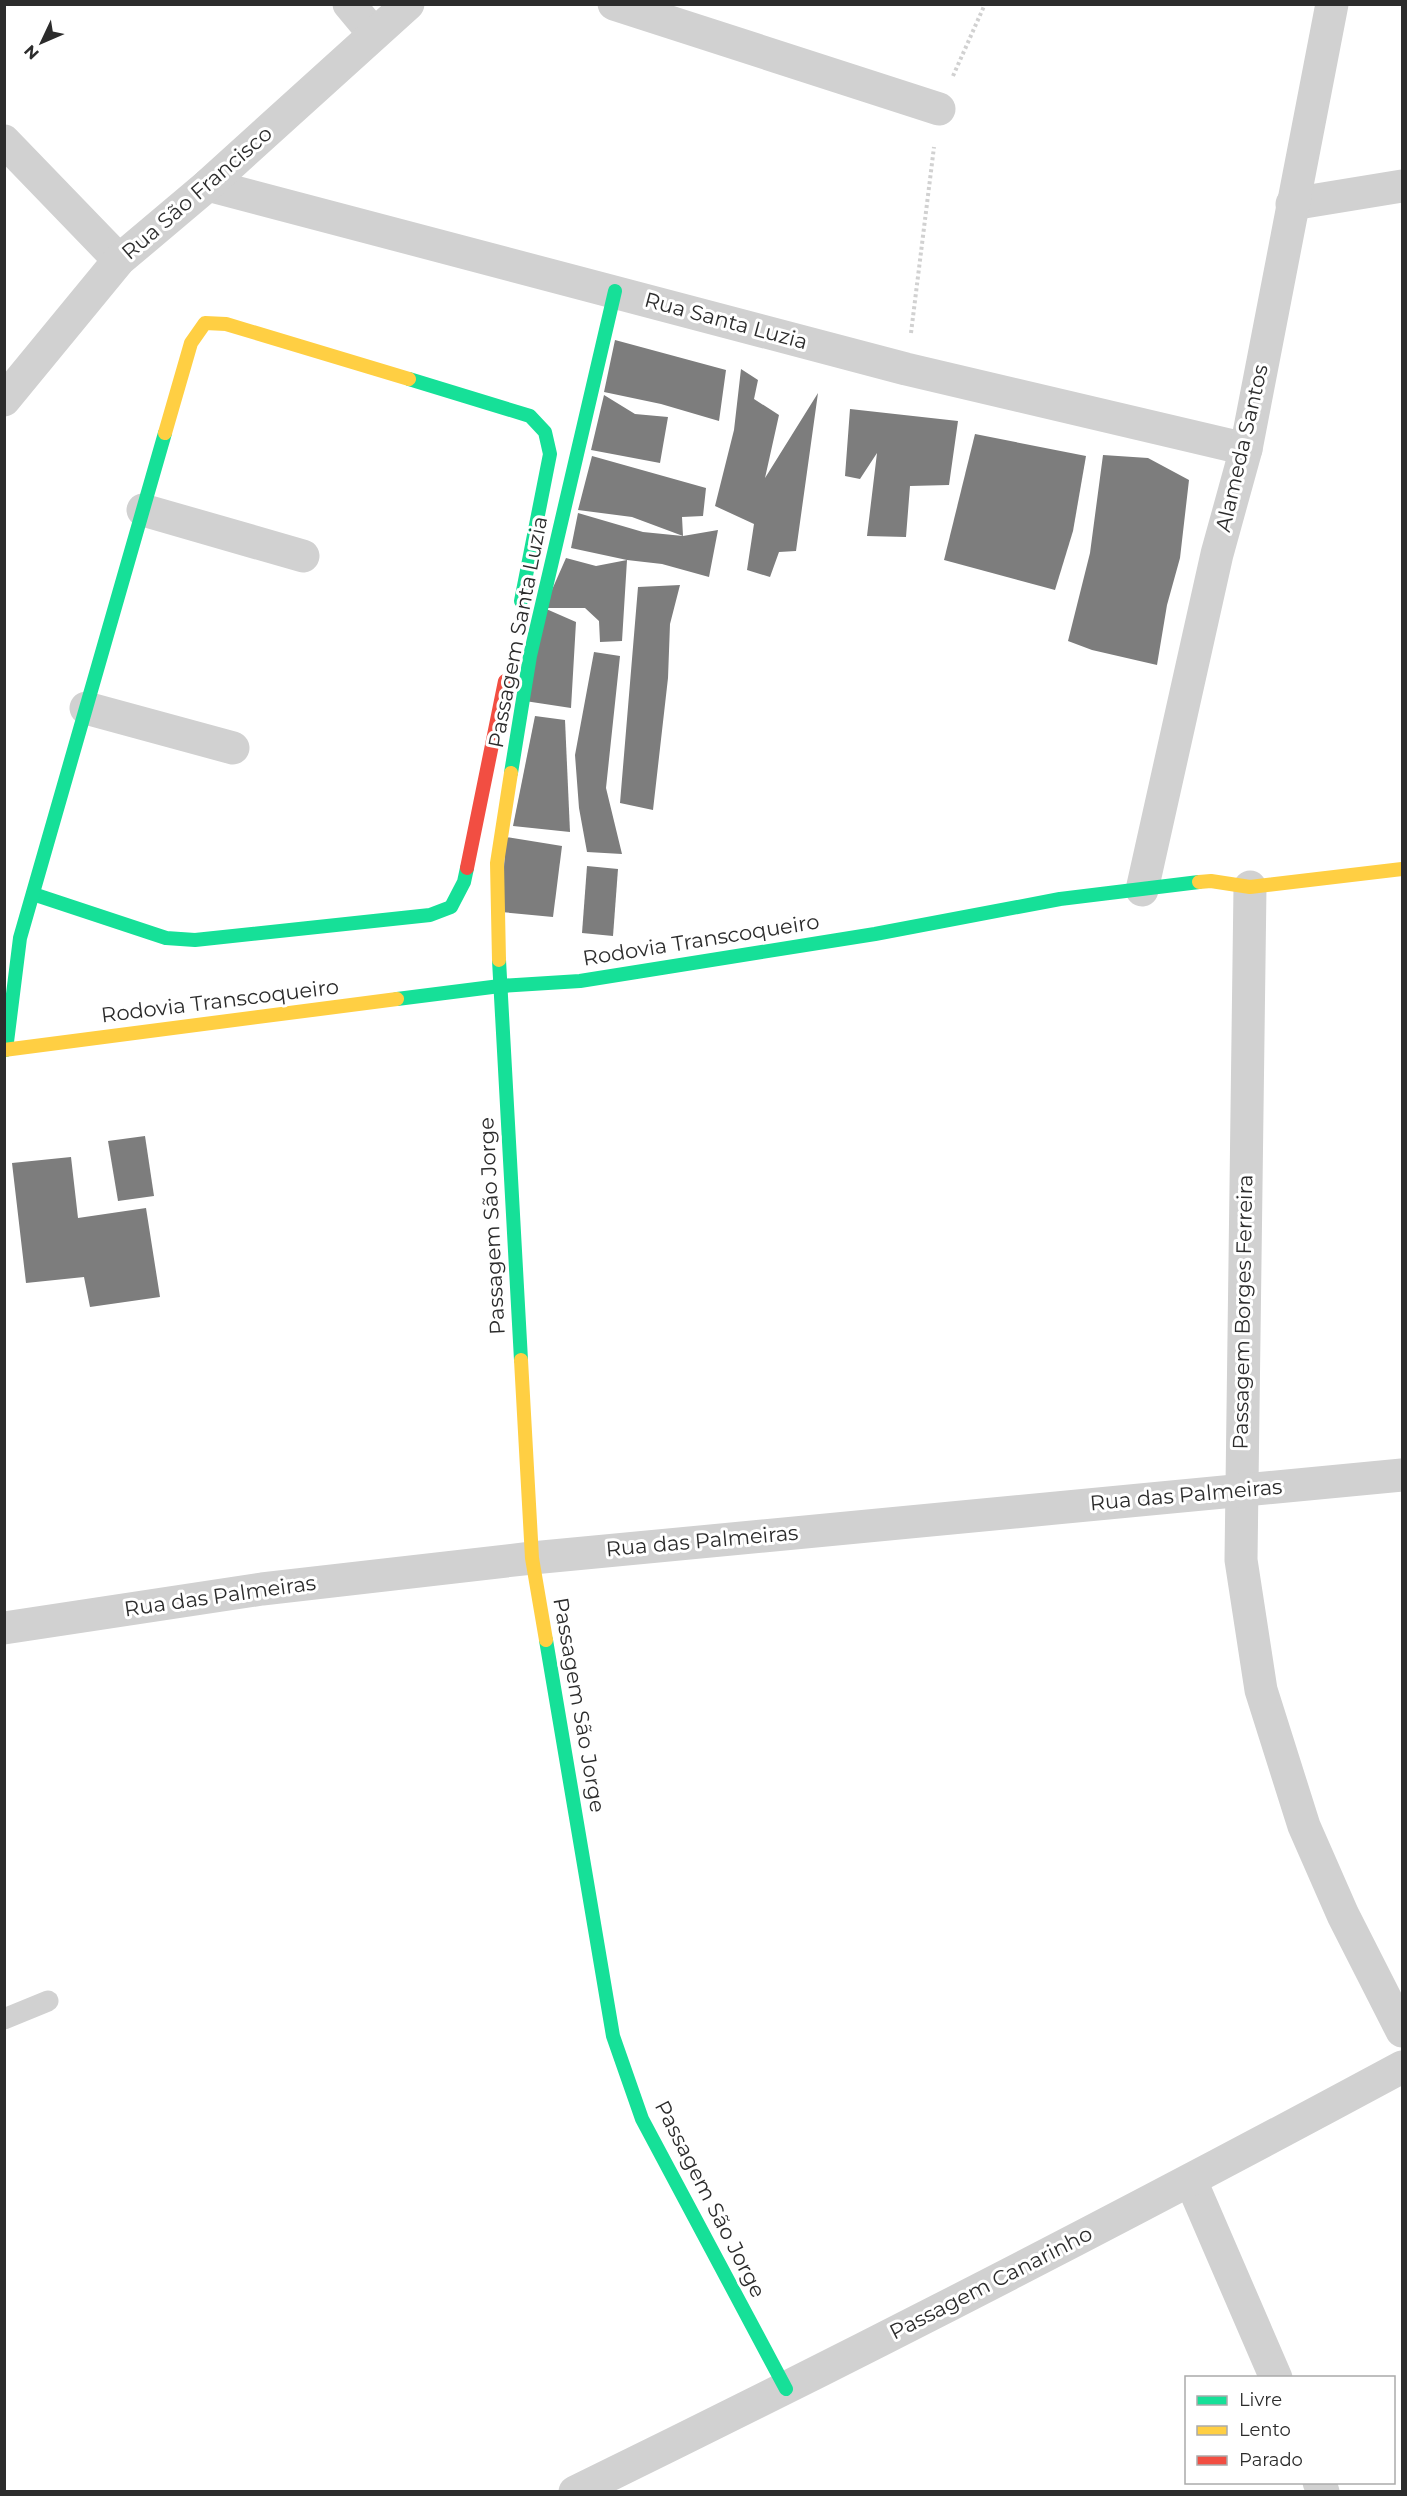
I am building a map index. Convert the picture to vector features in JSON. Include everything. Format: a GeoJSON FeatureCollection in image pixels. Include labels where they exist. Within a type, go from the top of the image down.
{"type":"FeatureCollection","features":[{"type":"Feature","properties":{"kind":"street"},"geometry":{"type":"LineString","coordinates":[[349,4],[374,34]]}},
{"type":"Feature","properties":{"kind":"street","name":"Rua São Francisco"},"geometry":{"type":"LineString","coordinates":[[4,400],[119,260],[208,185],[408,4]]}},
{"type":"Feature","properties":{"kind":"street"},"geometry":{"type":"LineString","coordinates":[[614,4],[939,109]]}},
{"type":"Feature","properties":{"kind":"street","name":"Alameda Santos"},"geometry":{"type":"LineString","coordinates":[[1142,890],[1217,554],[1246,449],[1332,4]]}},
{"type":"Feature","properties":{"kind":"street"},"geometry":{"type":"LineString","coordinates":[[4,141],[119,260]]}},
{"type":"Feature","properties":{"kind":"street","name":"Rua Santa Luzia"},"geometry":{"type":"LineString","coordinates":[[208,185],[906,369],[1246,449]]}},
{"type":"Feature","properties":{"kind":"street"},"geometry":{"type":"LineString","coordinates":[[1292,204],[1402,186]]}},
{"type":"Feature","properties":{"kind":"street","name":"Passagem Santa Luzia"},"geometry":{"type":"LineString","coordinates":[[500,986],[497,863],[530,656],[615,291]]}},
{"type":"Feature","properties":{"kind":"street"},"geometry":{"type":"LineString","coordinates":[[5,1050],[20,938],[191,343],[205,323],[226,324],[531,416],[545,432],[550,454],[518,616]]}},
{"type":"Feature","properties":{"kind":"street"},"geometry":{"type":"LineString","coordinates":[[143,510],[303,556]]}},
{"type":"Feature","properties":{"kind":"street"},"geometry":{"type":"LineString","coordinates":[[33,894],[166,938],[195,940],[430,915],[451,907],[464,882],[508,662]]}},
{"type":"Feature","properties":{"kind":"street"},"geometry":{"type":"LineString","coordinates":[[86,708],[233,748]]}},
{"type":"Feature","properties":{"kind":"street","name":"Rodovia Transcoqueiro"},"geometry":{"type":"LineString","coordinates":[[5,1050],[500,986],[580,981],[874,934],[1060,899],[1211,881],[1250,887],[1402,869]]}},
{"type":"Feature","properties":{"kind":"street","name":"Passagem Borges Ferreira"},"geometry":{"type":"LineString","coordinates":[[1250,887],[1240,1490],[1241,1560],[1261,1690],[1304,1826],[1343,1915],[1402,2031]]}},
{"type":"Feature","properties":{"kind":"street","name":"Passagem São Jorge"},"geometry":{"type":"LineString","coordinates":[[500,986],[532,1558],[613,2036],[642,2119],[677,2189],[786,2388]]}},
{"type":"Feature","properties":{"kind":"street","name":"Rua das Palmeiras"},"geometry":{"type":"LineString","coordinates":[[4,1628],[262,1589],[532,1558],[1402,1475]]}},
{"type":"Feature","properties":{"kind":"street","name":"Passagem Canarinho"},"geometry":{"type":"LineString","coordinates":[[575,2492],[786,2388],[1191,2181],[1402,2067]]}},
{"type":"Feature","properties":{"kind":"street"},"geometry":{"type":"LineString","coordinates":[[1191,2181],[1275,2376]]}},
{"type":"Feature","properties":{"kind":"lane"},"geometry":{"type":"LineString","coordinates":[[4,2019],[48,2001]]}},
{"type":"Feature","properties":{"kind":"path"},"geometry":{"type":"LineString","coordinates":[[906,369],[939,109],[985,4]]}},
{"type":"Feature","properties":{"kind":"building"},"geometry":{"type":"Polygon","coordinates":[[[615,340],[726,370],[719,421],[661,404],[604,392],[615,340]]]}},
{"type":"Feature","properties":{"kind":"building"},"geometry":{"type":"Polygon","coordinates":[[[741,369],[758,380],[754,399],[779,415],[765,478],[818,393],[796,551],[779,552],[770,577],[747,570],[754,524],[715,506],[734,430],[741,369]]]}},
{"type":"Feature","properties":{"kind":"building"},"geometry":{"type":"Polygon","coordinates":[[[604,395],[635,414],[668,417],[660,463],[591,450],[604,395]]]}},
{"type":"Feature","properties":{"kind":"building"},"geometry":{"type":"Polygon","coordinates":[[[850,409],[958,421],[949,485],[910,486],[906,537],[867,536],[877,453],[860,479],[845,476],[850,409]]]}},
{"type":"Feature","properties":{"kind":"building"},"geometry":{"type":"Polygon","coordinates":[[[975,434],[1086,456],[1073,531],[1055,590],[944,560],[975,434]]]}},
{"type":"Feature","properties":{"kind":"building"},"geometry":{"type":"Polygon","coordinates":[[[1103,455],[1148,458],[1189,480],[1180,558],[1167,605],[1157,665],[1092,650],[1068,641],[1090,553],[1103,455]]]}},
{"type":"Feature","properties":{"kind":"building"},"geometry":{"type":"Polygon","coordinates":[[[592,456],[706,488],[703,516],[682,517],[683,536],[632,517],[578,510],[592,456]]]}},
{"type":"Feature","properties":{"kind":"building"},"geometry":{"type":"Polygon","coordinates":[[[578,513],[643,532],[683,536],[718,530],[709,577],[662,564],[627,560],[571,548],[578,513]]]}},
{"type":"Feature","properties":{"kind":"building"},"geometry":{"type":"Polygon","coordinates":[[[566,558],[596,566],[627,560],[622,641],[600,642],[599,621],[585,608],[544,608],[566,558]]]}},
{"type":"Feature","properties":{"kind":"building"},"geometry":{"type":"Polygon","coordinates":[[[680,585],[670,624],[668,678],[653,810],[620,803],[638,587],[680,585]]]}},
{"type":"Feature","properties":{"kind":"building"},"geometry":{"type":"Polygon","coordinates":[[[544,608],[576,622],[571,708],[525,701],[544,608]]]}},
{"type":"Feature","properties":{"kind":"building"},"geometry":{"type":"Polygon","coordinates":[[[594,652],[620,656],[606,788],[622,854],[587,852],[579,808],[575,755],[594,652]]]}},
{"type":"Feature","properties":{"kind":"building"},"geometry":{"type":"Polygon","coordinates":[[[535,716],[565,720],[570,832],[513,826],[535,716]]]}},
{"type":"Feature","properties":{"kind":"building"},"geometry":{"type":"Polygon","coordinates":[[[506,837],[562,846],[553,917],[501,912],[506,837]]]}},
{"type":"Feature","properties":{"kind":"building"},"geometry":{"type":"Polygon","coordinates":[[[587,866],[618,869],[613,936],[582,933],[587,866]]]}},
{"type":"Feature","properties":{"kind":"building"},"geometry":{"type":"Polygon","coordinates":[[[145,1136],[154,1196],[118,1201],[108,1141],[145,1136]]]}},
{"type":"Feature","properties":{"kind":"building"},"geometry":{"type":"Polygon","coordinates":[[[71,1157],[78,1218],[146,1208],[160,1297],[90,1307],[84,1277],[26,1283],[12,1163],[71,1157]]]}},
{"type":"Feature","properties":{"kind":"traffic: fast"},"geometry":{"type":"LineString","coordinates":[[511,773],[530,656],[615,291]]}},
{"type":"Feature","properties":{"kind":"traffic: fast"},"geometry":{"type":"LineString","coordinates":[[409,379],[530,416],[545,432],[550,454],[521,601]]}},
{"type":"Feature","properties":{"kind":"traffic: fast"},"geometry":{"type":"LineString","coordinates":[[6,1050],[20,938],[165,433]]}},
{"type":"Feature","properties":{"kind":"traffic: fast"},"geometry":{"type":"LineString","coordinates":[[33,894],[166,938],[195,940],[430,915],[451,907],[464,882],[467,868]]}},
{"type":"Feature","properties":{"kind":"traffic: fast"},"geometry":{"type":"LineString","coordinates":[[397,999],[500,986],[580,981],[875,934],[1060,899],[1199,882]]}},
{"type":"Feature","properties":{"kind":"traffic: fast"},"geometry":{"type":"LineString","coordinates":[[499,960],[521,1360]]}},
{"type":"Feature","properties":{"kind":"traffic: fast"},"geometry":{"type":"LineString","coordinates":[[546,1640],[613,2036],[642,2119],[786,2389]]}},
{"type":"Feature","properties":{"kind":"traffic: slow"},"geometry":{"type":"LineString","coordinates":[[165,433],[191,343],[205,323],[226,324],[409,379]]}},
{"type":"Feature","properties":{"kind":"traffic: slow"},"geometry":{"type":"LineString","coordinates":[[499,960],[497,863],[511,773]]}},
{"type":"Feature","properties":{"kind":"traffic: slow"},"geometry":{"type":"LineString","coordinates":[[1199,882],[1211,881],[1250,887],[1402,869]]}},
{"type":"Feature","properties":{"kind":"traffic: slow"},"geometry":{"type":"LineString","coordinates":[[4,1050],[397,999]]}},
{"type":"Feature","properties":{"kind":"traffic: slow"},"geometry":{"type":"LineString","coordinates":[[521,1360],[532,1558],[546,1640]]}},
{"type":"Feature","properties":{"kind":"traffic: jam"},"geometry":{"type":"LineString","coordinates":[[467,868],[505,681]]}}]}
